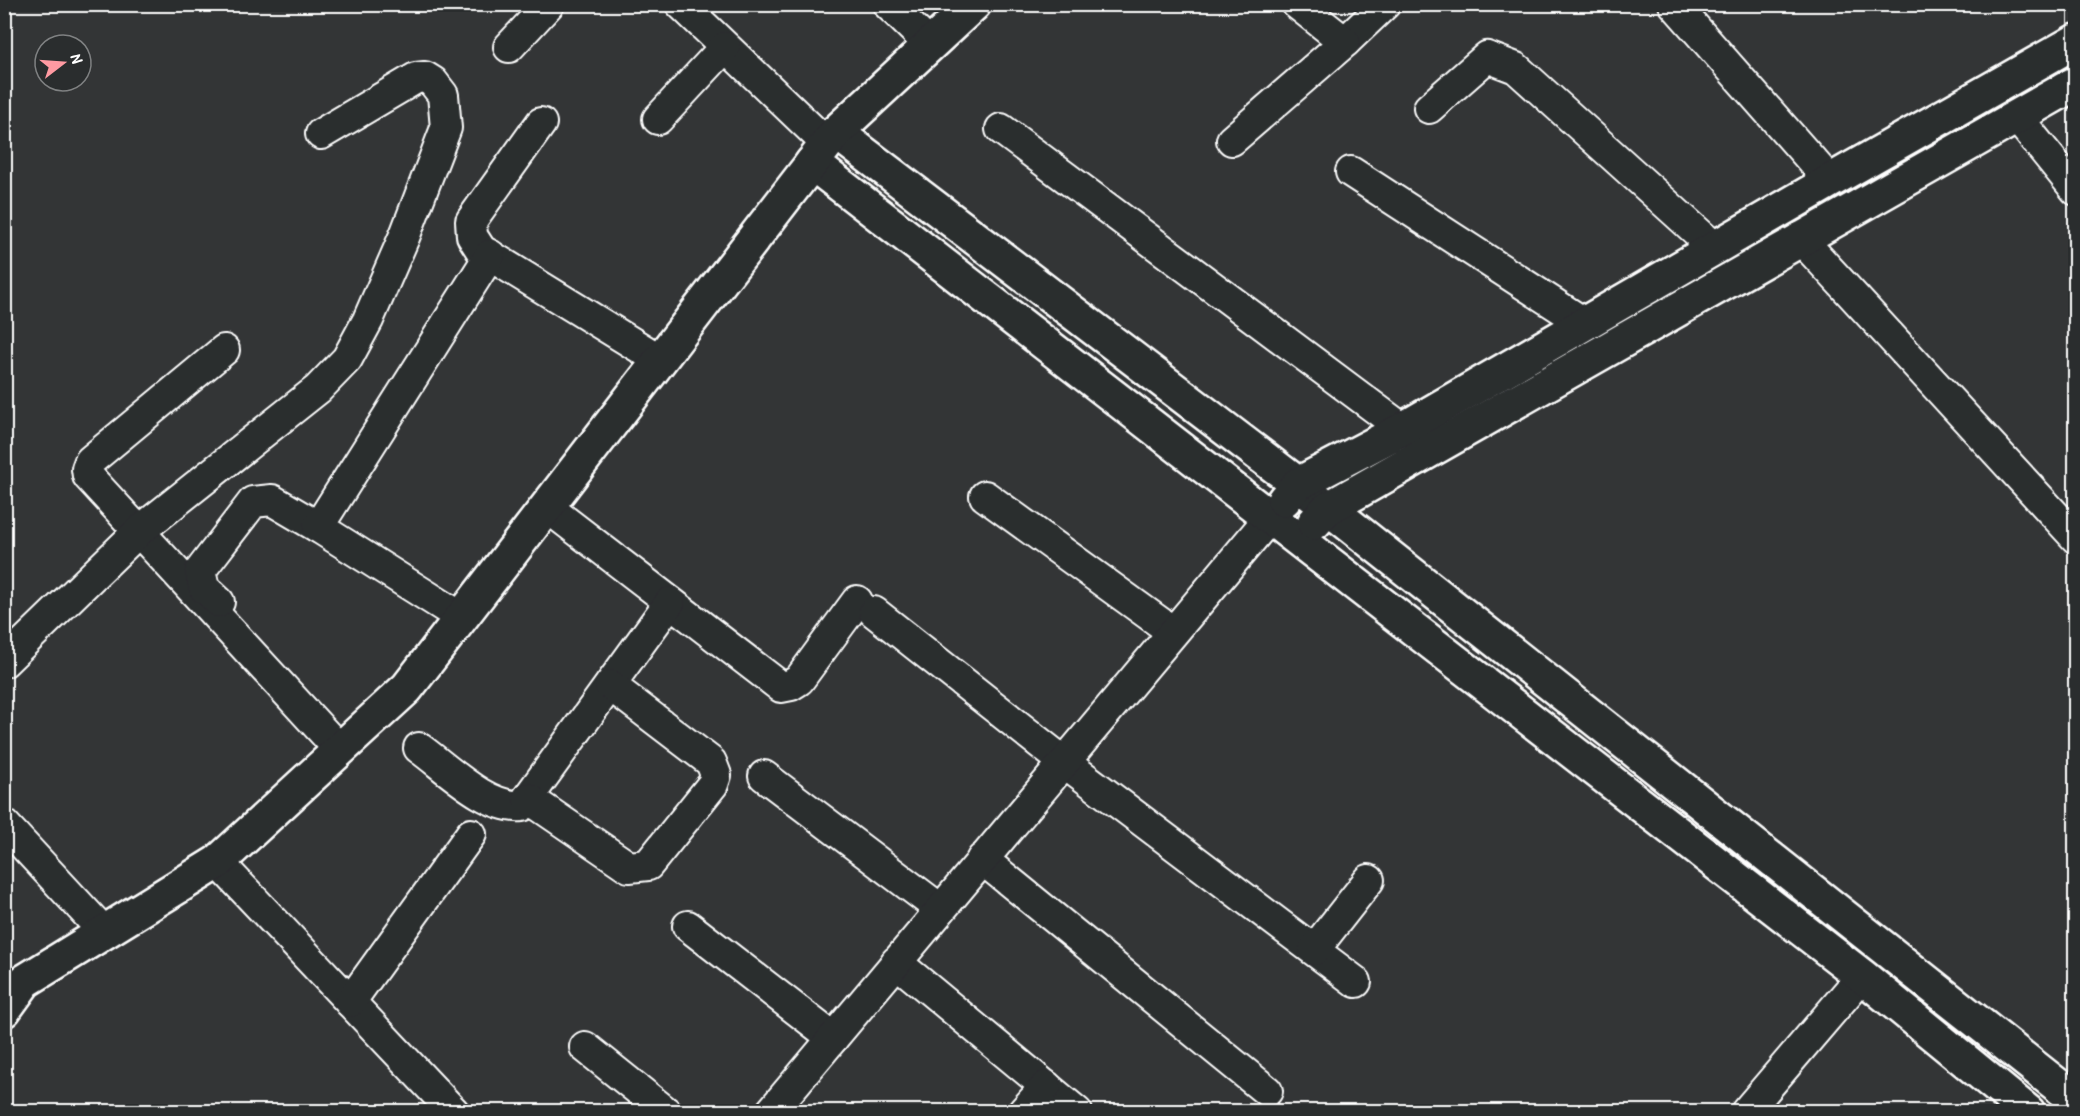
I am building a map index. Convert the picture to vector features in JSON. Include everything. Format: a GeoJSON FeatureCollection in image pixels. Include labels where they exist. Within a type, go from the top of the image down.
{"type":"FeatureCollection","features":[{"type":"Feature","properties":{"kind":"street"},"geometry":{"type":"LineString","coordinates":[[509,47],[549,4]]}},
{"type":"Feature","properties":{"kind":"street"},"geometry":{"type":"LineString","coordinates":[[681,4],[825,146],[1270,516],[1863,976],[2028,1112]]}},
{"type":"Feature","properties":{"kind":"street"},"geometry":{"type":"LineString","coordinates":[[888,4],[930,45]]}},
{"type":"Feature","properties":{"kind":"street"},"geometry":{"type":"LineString","coordinates":[[4,1010],[25,981],[218,862],[407,688],[825,146],[974,4]]}},
{"type":"Feature","properties":{"kind":"street"},"geometry":{"type":"LineString","coordinates":[[1297,4],[1345,42]]}},
{"type":"Feature","properties":{"kind":"street"},"geometry":{"type":"LineString","coordinates":[[1232,140],[1345,42],[1385,4]]}},
{"type":"Feature","properties":{"kind":"street"},"geometry":{"type":"LineString","coordinates":[[1674,4],[1830,181]]}},
{"type":"Feature","properties":{"kind":"street"},"geometry":{"type":"LineString","coordinates":[[771,1112],[1298,484],[1403,429],[1714,247],[2076,41]]}},
{"type":"Feature","properties":{"kind":"street"},"geometry":{"type":"LineString","coordinates":[[658,119],[725,47]]}},
{"type":"Feature","properties":{"kind":"street"},"geometry":{"type":"LineString","coordinates":[[1429,108],[1487,57],[1516,68],[1714,247]]}},
{"type":"Feature","properties":{"kind":"street"},"geometry":{"type":"LineString","coordinates":[[4,662],[138,532],[308,396],[347,359],[368,320],[433,168],[446,128],[443,95],[433,82],[425,77],[416,78],[321,134]]}},
{"type":"Feature","properties":{"kind":"street"},"geometry":{"type":"LineString","coordinates":[[1301,539],[1327,509],[2076,83]]}},
{"type":"Feature","properties":{"kind":"street"},"geometry":{"type":"LineString","coordinates":[[2016,116],[2076,190]]}},
{"type":"Feature","properties":{"kind":"street"},"geometry":{"type":"LineString","coordinates":[[541,123],[471,221],[472,236],[481,250],[660,360]]}},
{"type":"Feature","properties":{"kind":"street"},"geometry":{"type":"LineString","coordinates":[[1001,129],[1403,429]]}},
{"type":"Feature","properties":{"kind":"street"},"geometry":{"type":"LineString","coordinates":[[825,146],[1298,484],[2076,1100]]}},
{"type":"Feature","properties":{"kind":"street"},"geometry":{"type":"LineString","coordinates":[[1352,172],[1584,324]]}},
{"type":"Feature","properties":{"kind":"street"},"geometry":{"type":"LineString","coordinates":[[1800,238],[2076,538]]}},
{"type":"Feature","properties":{"kind":"street"},"geometry":{"type":"LineString","coordinates":[[318,527],[490,255]]}},
{"type":"Feature","properties":{"kind":"street"},"geometry":{"type":"LineString","coordinates":[[224,350],[90,461],[87,469],[88,476],[340,750]]}},
{"type":"Feature","properties":{"kind":"street"},"geometry":{"type":"LineString","coordinates":[[985,496],[1173,632]]}},
{"type":"Feature","properties":{"kind":"street"},"geometry":{"type":"LineString","coordinates":[[247,630],[204,588],[200,571],[253,502],[272,500],[462,618]]}},
{"type":"Feature","properties":{"kind":"street"},"geometry":{"type":"LineString","coordinates":[[547,507],[781,687],[799,680],[865,606],[1064,762],[1356,982]]}},
{"type":"Feature","properties":{"kind":"street"},"geometry":{"type":"LineString","coordinates":[[419,748],[493,802],[511,807],[522,806],[670,602]]}},
{"type":"Feature","properties":{"kind":"street"},"geometry":{"type":"LineString","coordinates":[[528,798],[628,867],[638,868],[648,865],[713,784],[716,775],[711,762],[610,685]]}},
{"type":"Feature","properties":{"kind":"street"},"geometry":{"type":"LineString","coordinates":[[764,776],[940,909]]}},
{"type":"Feature","properties":{"kind":"street"},"geometry":{"type":"LineString","coordinates":[[4,824],[104,932]]}},
{"type":"Feature","properties":{"kind":"street"},"geometry":{"type":"LineString","coordinates":[[350,1002],[471,834]]}},
{"type":"Feature","properties":{"kind":"street"},"geometry":{"type":"LineString","coordinates":[[982,859],[1267,1092]]}},
{"type":"Feature","properties":{"kind":"street"},"geometry":{"type":"LineString","coordinates":[[218,862],[451,1110]]}},
{"type":"Feature","properties":{"kind":"street"},"geometry":{"type":"LineString","coordinates":[[1314,950],[1370,880]]}},
{"type":"Feature","properties":{"kind":"street"},"geometry":{"type":"LineString","coordinates":[[688,926],[833,1038]]}},
{"type":"Feature","properties":{"kind":"street"},"geometry":{"type":"LineString","coordinates":[[896,962],[1077,1112]]}},
{"type":"Feature","properties":{"kind":"street"},"geometry":{"type":"LineString","coordinates":[[1746,1112],[1863,976]]}},
{"type":"Feature","properties":{"kind":"street"},"geometry":{"type":"LineString","coordinates":[[585,1047],[666,1112]]}},
{"type":"Feature","properties":{"kind":"street"},"geometry":{"type":"LineString","coordinates":[[1023,1112],[1046,1086]]}}]}
